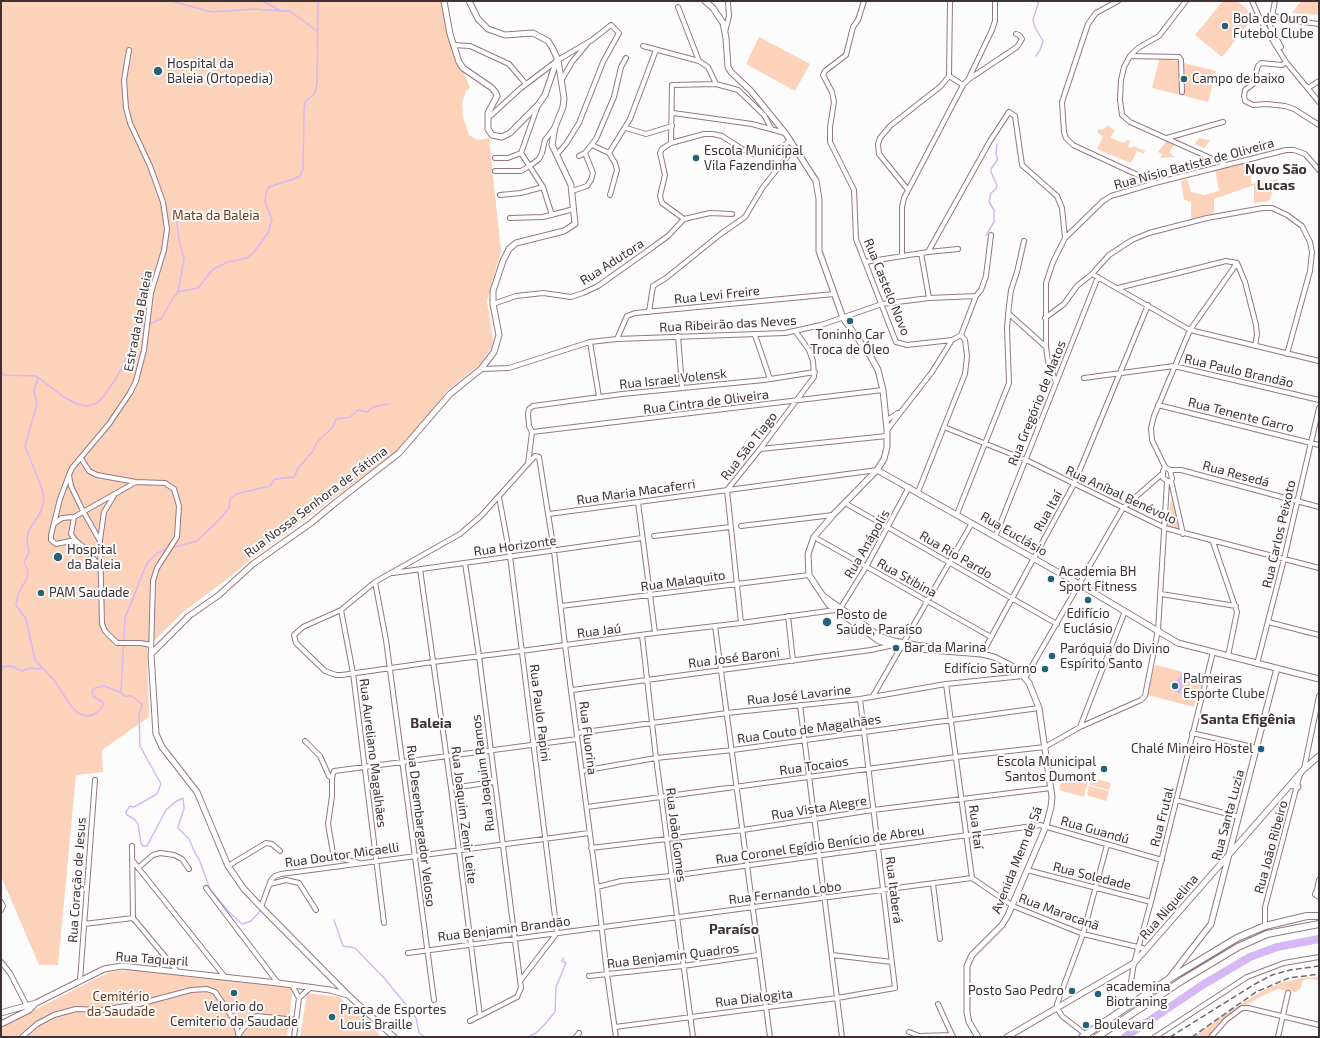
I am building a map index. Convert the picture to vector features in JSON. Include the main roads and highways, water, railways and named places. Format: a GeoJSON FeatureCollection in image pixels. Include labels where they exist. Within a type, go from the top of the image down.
{"type":"FeatureCollection","features":[{"type":"Feature","properties":{"kind":"main road"},"geometry":{"type":"LineString","coordinates":[[1086,1036],[1169,979],[1237,938],[1265,926],[1307,916],[1319,910]]}},
{"type":"Feature","properties":{"kind":"main road"},"geometry":{"type":"LineString","coordinates":[[1307,916],[1319,916]]}},
{"type":"Feature","properties":{"kind":"main road"},"geometry":{"type":"LineString","coordinates":[[1098,1037],[1183,980],[1238,947],[1267,934],[1319,924]]}},
{"type":"Feature","properties":{"kind":"waterway"},"geometry":{"type":"LineString","coordinates":[[171,1],[212,12],[254,9],[281,11]]}},
{"type":"Feature","properties":{"kind":"waterway"},"geometry":{"type":"LineString","coordinates":[[263,1],[281,11],[290,11],[317,31]]}},
{"type":"Feature","properties":{"kind":"waterway"},"geometry":{"type":"LineString","coordinates":[[178,292],[198,288],[213,269],[228,262],[247,258],[254,252],[268,233],[272,220],[265,201],[266,193],[269,187],[300,176],[303,169],[305,102],[315,93],[317,83],[318,1]]}},
{"type":"Feature","properties":{"kind":"waterway"},"geometry":{"type":"LineString","coordinates":[[1036,56],[1043,41],[1035,27],[1033,20],[1039,1]]}},
{"type":"Feature","properties":{"kind":"waterway"},"geometry":{"type":"LineString","coordinates":[[986,235],[994,222],[994,210],[989,202],[991,193],[996,189],[997,185],[991,172],[991,169],[998,159],[996,155],[997,144]]}},
{"type":"Feature","properties":{"kind":"waterway"},"geometry":{"type":"LineString","coordinates":[[150,324],[161,319],[178,292],[184,258],[179,240],[175,209]]}},
{"type":"Feature","properties":{"kind":"waterway"},"geometry":{"type":"LineString","coordinates":[[1,373],[5,375],[36,376],[64,397],[77,404],[87,406],[97,403],[117,377],[130,350],[137,322],[140,322],[142,326]]}},
{"type":"Feature","properties":{"kind":"waterway"},"geometry":{"type":"LineString","coordinates":[[38,379],[34,390],[37,404],[25,446],[42,489],[44,501],[40,513],[28,532],[27,541],[29,552],[24,563],[28,571],[27,578],[18,594],[16,605],[26,619],[35,660],[54,680],[71,706],[78,713],[86,716],[93,715],[100,710],[104,703],[93,696],[92,690],[95,688],[104,686],[120,692]]}},
{"type":"Feature","properties":{"kind":"waterway"},"geometry":{"type":"LineString","coordinates":[[171,548],[197,541],[229,508],[230,499],[236,494],[270,486],[275,479],[294,477],[299,467],[313,451],[317,442],[333,427],[336,419],[350,417],[358,410],[367,412],[373,407],[388,404]]}},
{"type":"Feature","properties":{"kind":"waterway"},"geometry":{"type":"LineString","coordinates":[[167,549],[157,553],[147,563],[125,618],[121,692],[124,696],[132,696],[142,704],[139,716],[140,746],[161,784],[157,794],[134,807],[130,806],[126,812],[127,815],[134,819],[138,824],[141,843],[143,846],[147,846],[166,810],[175,802],[183,798],[184,808],[178,828],[189,839],[199,859],[210,889],[229,912],[242,924],[251,921],[260,911]]}},
{"type":"Feature","properties":{"kind":"waterway"},"geometry":{"type":"LineString","coordinates":[[1,667],[11,666],[22,671],[30,668],[41,669]]}},
{"type":"Feature","properties":{"kind":"waterway"},"geometry":{"type":"LineString","coordinates":[[334,920],[343,946],[355,948],[385,979],[412,1012],[416,1018],[419,1033],[425,1037]]}},
{"type":"Feature","properties":{"kind":"waterway"},"geometry":{"type":"LineString","coordinates":[[1125,1037],[1204,984],[1250,957],[1277,947],[1319,939]]}},
{"type":"Feature","properties":{"kind":"waterway"},"geometry":{"type":"LineString","coordinates":[[528,1037],[536,1033],[555,1012],[556,987],[566,963],[562,961],[563,958]]}},
{"type":"Feature","properties":{"kind":"waterway"},"geometry":{"type":"LineString","coordinates":[[444,1037],[456,1037]]}},
{"type":"Feature","properties":{"kind":"railway"},"geometry":{"type":"LineString","coordinates":[[1170,1037],[1272,975],[1290,970],[1319,966]]}},
{"type":"Feature","properties":{"kind":"railway"},"geometry":{"type":"LineString","coordinates":[[1192,1037],[1256,992],[1289,978],[1319,974]]}},
{"type":"Feature","properties":{"kind":"place","name":"Bola de Ouro Futebol Clube"},"geometry":{"type":"Point","coordinates":[1225,26]}},
{"type":"Feature","properties":{"kind":"place","name":"Hospital da Baleia (Ortopedia)"},"geometry":{"type":"Point","coordinates":[158,71]}},
{"type":"Feature","properties":{"kind":"place","name":"Campo de baixo"},"geometry":{"type":"Point","coordinates":[1184,79]}},
{"type":"Feature","properties":{"kind":"place","name":"Escola Municipal Vila Fazendinha"},"geometry":{"type":"Point","coordinates":[696,158]}},
{"type":"Feature","properties":{"kind":"place","name":"Toninho Car Troca de Óleo"},"geometry":{"type":"Point","coordinates":[850,321]}},
{"type":"Feature","properties":{"kind":"place","name":"Hospital da Baleia"},"geometry":{"type":"Point","coordinates":[58,557]}},
{"type":"Feature","properties":{"kind":"place","name":"Academia BH Sport Fitness"},"geometry":{"type":"Point","coordinates":[1051,579]}},
{"type":"Feature","properties":{"kind":"place","name":"PAM Saudade"},"geometry":{"type":"Point","coordinates":[41,593]}},
{"type":"Feature","properties":{"kind":"place","name":"Edifício Euclásio"},"geometry":{"type":"Point","coordinates":[1088,600]}},
{"type":"Feature","properties":{"kind":"place","name":"Posto de Saúde, Paraíso"},"geometry":{"type":"Point","coordinates":[827,622]}},
{"type":"Feature","properties":{"kind":"place","name":"Bar da Marina"},"geometry":{"type":"Point","coordinates":[896,648]}},
{"type":"Feature","properties":{"kind":"place","name":"Paróquia do Divino Espírito Santo"},"geometry":{"type":"Point","coordinates":[1052,656]}},
{"type":"Feature","properties":{"kind":"place","name":"Edifício Saturno"},"geometry":{"type":"Point","coordinates":[1045,669]}},
{"type":"Feature","properties":{"kind":"place","name":"Palmeiras Esporte Clube"},"geometry":{"type":"Point","coordinates":[1175,686]}},
{"type":"Feature","properties":{"kind":"place","name":"Chalé Mineiro Hostel"},"geometry":{"type":"Point","coordinates":[1261,749]}},
{"type":"Feature","properties":{"kind":"place","name":"Escola Municipal Santos Dumont"},"geometry":{"type":"Point","coordinates":[1104,769]}},
{"type":"Feature","properties":{"kind":"place","name":"Posto Sao Pedro"},"geometry":{"type":"Point","coordinates":[1072,991]}},
{"type":"Feature","properties":{"kind":"place","name":"Velorio do Cemiterio da Saudade"},"geometry":{"type":"Point","coordinates":[234,993]}},
{"type":"Feature","properties":{"kind":"place","name":"academina Biotraning"},"geometry":{"type":"Point","coordinates":[1098,994]}},
{"type":"Feature","properties":{"kind":"place","name":"Praça de Esportes Louis Braille"},"geometry":{"type":"Point","coordinates":[332,1017]}},
{"type":"Feature","properties":{"kind":"place","name":"Boulevard"},"geometry":{"type":"Point","coordinates":[1086,1025]}},
{"type":"Feature","properties":{"kind":"district","name":"Novo São Lucas"},"geometry":{"type":"Point","coordinates":[1276,178]}},
{"type":"Feature","properties":{"kind":"district","name":"Santa Efigênia"},"geometry":{"type":"Point","coordinates":[1248,719]}},
{"type":"Feature","properties":{"kind":"district","name":"Baleia"},"geometry":{"type":"Point","coordinates":[431,723]}},
{"type":"Feature","properties":{"kind":"district","name":"Paraíso"},"geometry":{"type":"Point","coordinates":[734,929]}},
{"type":"Feature","properties":{"kind":"park label","name":"Mata da Baleia"},"geometry":{"type":"Point","coordinates":[216,216]}},
{"type":"Feature","properties":{"kind":"park label","name":"Cemitério da Saudade"},"geometry":{"type":"Point","coordinates":[121,1004]}}]}
